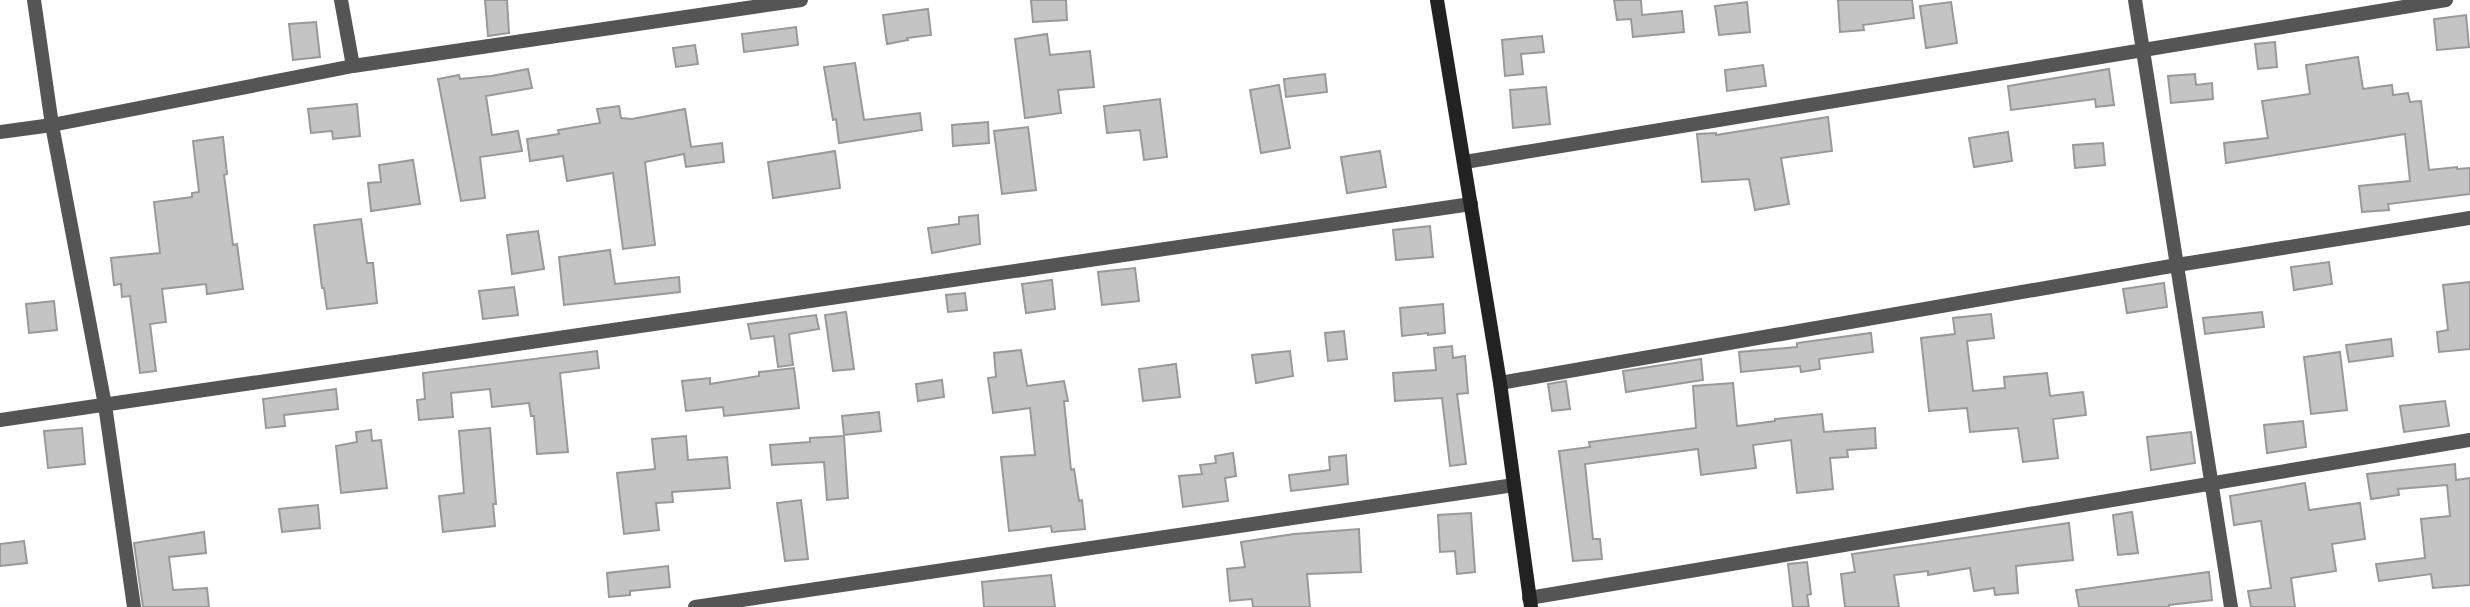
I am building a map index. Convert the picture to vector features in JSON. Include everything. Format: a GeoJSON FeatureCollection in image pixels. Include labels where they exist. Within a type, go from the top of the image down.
{"type":"FeatureCollection","features":[{"type":"Feature","properties":{"kind":"main road"},"geometry":{"type":"LineString","coordinates":[[1437,0],[1500,383],[1530,602]]}},
{"type":"Feature","properties":{"kind":"street"},"geometry":{"type":"LineString","coordinates":[[34,0],[52,125],[105,405],[134,607]]}},
{"type":"Feature","properties":{"kind":"street"},"geometry":{"type":"LineString","coordinates":[[341,0],[353,66]]}},
{"type":"Feature","properties":{"kind":"street"},"geometry":{"type":"LineString","coordinates":[[0,132],[52,125],[353,66],[801,0]]}},
{"type":"Feature","properties":{"kind":"street"},"geometry":{"type":"LineString","coordinates":[[2135,0],[2231,607]]}},
{"type":"Feature","properties":{"kind":"street"},"geometry":{"type":"LineString","coordinates":[[1465,162],[2446,0]]}},
{"type":"Feature","properties":{"kind":"street"},"geometry":{"type":"LineString","coordinates":[[0,420],[1471,204]]}},
{"type":"Feature","properties":{"kind":"street"},"geometry":{"type":"LineString","coordinates":[[1500,383],[2177,265],[2470,218]]}},
{"type":"Feature","properties":{"kind":"street"},"geometry":{"type":"LineString","coordinates":[[1530,602],[2212,482],[2470,440]]}},
{"type":"Feature","properties":{"kind":"street"},"geometry":{"type":"LineString","coordinates":[[695,607],[1514,485]]}},
{"type":"Feature","properties":{"kind":"building"},"geometry":{"type":"Polygon","coordinates":[[[485,0],[507,0],[509,33],[488,36],[485,0]]]}},
{"type":"Feature","properties":{"kind":"building"},"geometry":{"type":"Polygon","coordinates":[[[1031,0],[1066,0],[1067,20],[1033,22],[1031,0]]]}},
{"type":"Feature","properties":{"kind":"building"},"geometry":{"type":"Polygon","coordinates":[[[1614,0],[1641,0],[1642,15],[1682,11],[1684,32],[1633,37],[1631,19],[1617,20],[1614,0]]]}},
{"type":"Feature","properties":{"kind":"building"},"geometry":{"type":"Polygon","coordinates":[[[1838,0],[1912,0],[1914,18],[1863,25],[1864,30],[1840,32],[1838,0]]]}},
{"type":"Feature","properties":{"kind":"building"},"geometry":{"type":"Polygon","coordinates":[[[1747,2],[1750,32],[1719,35],[1715,6],[1747,2]]]}},
{"type":"Feature","properties":{"kind":"building"},"geometry":{"type":"Polygon","coordinates":[[[1951,2],[1957,43],[1926,48],[1920,6],[1951,2]]]}},
{"type":"Feature","properties":{"kind":"building"},"geometry":{"type":"Polygon","coordinates":[[[928,9],[931,35],[887,44],[883,15],[928,9]]]}},
{"type":"Feature","properties":{"kind":"building"},"geometry":{"type":"Polygon","coordinates":[[[2466,15],[2469,47],[2437,50],[2434,19],[2466,15]]]}},
{"type":"Feature","properties":{"kind":"building"},"geometry":{"type":"Polygon","coordinates":[[[316,22],[320,57],[293,60],[289,24],[316,22]]]}},
{"type":"Feature","properties":{"kind":"building"},"geometry":{"type":"Polygon","coordinates":[[[796,27],[798,45],[744,52],[742,34],[796,27]]]}},
{"type":"Feature","properties":{"kind":"building"},"geometry":{"type":"Polygon","coordinates":[[[1047,34],[1050,55],[1090,51],[1094,87],[1058,90],[1061,113],[1025,118],[1015,39],[1047,34]]]}},
{"type":"Feature","properties":{"kind":"building"},"geometry":{"type":"Polygon","coordinates":[[[1542,36],[1544,52],[1521,54],[1523,74],[1505,76],[1502,40],[1542,36]]]}},
{"type":"Feature","properties":{"kind":"building"},"geometry":{"type":"Polygon","coordinates":[[[2275,42],[2277,67],[2258,69],[2255,44],[2275,42]]]}},
{"type":"Feature","properties":{"kind":"building"},"geometry":{"type":"Polygon","coordinates":[[[695,45],[698,64],[676,67],[673,48],[695,45]]]}},
{"type":"Feature","properties":{"kind":"building"},"geometry":{"type":"Polygon","coordinates":[[[2358,57],[2363,89],[2392,85],[2393,95],[2408,93],[2410,102],[2421,101],[2429,170],[2470,168],[2470,194],[2388,204],[2389,210],[2362,212],[2359,186],[2410,181],[2405,134],[2226,163],[2224,143],[2268,138],[2262,101],[2310,94],[2306,65],[2358,57]]]}},
{"type":"Feature","properties":{"kind":"building"},"geometry":{"type":"Polygon","coordinates":[[[855,63],[864,120],[920,113],[922,130],[839,143],[824,67],[855,63]]]}},
{"type":"Feature","properties":{"kind":"building"},"geometry":{"type":"Polygon","coordinates":[[[1763,65],[1766,86],[1727,91],[1725,70],[1763,65]]]}},
{"type":"Feature","properties":{"kind":"building"},"geometry":{"type":"Polygon","coordinates":[[[528,69],[532,88],[486,96],[492,135],[518,131],[522,151],[480,157],[485,198],[461,201],[438,79],[459,75],[460,79],[491,76],[528,69]]]}},
{"type":"Feature","properties":{"kind":"building"},"geometry":{"type":"Polygon","coordinates":[[[2109,69],[2114,105],[2096,107],[2095,99],[2011,110],[2008,86],[2109,69]]]}},
{"type":"Feature","properties":{"kind":"building"},"geometry":{"type":"Polygon","coordinates":[[[1325,74],[1327,92],[1286,97],[1284,79],[1325,74]]]}},
{"type":"Feature","properties":{"kind":"building"},"geometry":{"type":"Polygon","coordinates":[[[2195,74],[2196,85],[2212,83],[2213,99],[2171,103],[2168,76],[2195,74]]]}},
{"type":"Feature","properties":{"kind":"building"},"geometry":{"type":"Polygon","coordinates":[[[1279,85],[1290,148],[1261,153],[1250,90],[1279,85]]]}},
{"type":"Feature","properties":{"kind":"building"},"geometry":{"type":"Polygon","coordinates":[[[1546,87],[1550,124],[1513,128],[1510,90],[1546,87]]]}},
{"type":"Feature","properties":{"kind":"building"},"geometry":{"type":"Polygon","coordinates":[[[1160,99],[1167,157],[1144,160],[1140,130],[1107,133],[1104,106],[1160,99]]]}},
{"type":"Feature","properties":{"kind":"building"},"geometry":{"type":"Polygon","coordinates":[[[357,104],[360,136],[333,139],[332,131],[311,133],[308,109],[357,104]]]}},
{"type":"Feature","properties":{"kind":"building"},"geometry":{"type":"Polygon","coordinates":[[[619,106],[621,118],[632,119],[685,109],[691,147],[722,143],[724,162],[686,167],[684,154],[645,162],[655,245],[623,249],[613,173],[567,181],[563,156],[530,161],[527,139],[559,134],[558,130],[600,123],[597,109],[619,106]]]}},
{"type":"Feature","properties":{"kind":"building"},"geometry":{"type":"Polygon","coordinates":[[[1828,117],[1832,151],[1781,158],[1789,204],[1755,210],[1749,179],[1702,182],[1697,134],[1716,135],[1828,117]]]}},
{"type":"Feature","properties":{"kind":"building"},"geometry":{"type":"Polygon","coordinates":[[[988,122],[989,143],[953,146],[952,125],[988,122]]]}},
{"type":"Feature","properties":{"kind":"building"},"geometry":{"type":"Polygon","coordinates":[[[1028,127],[1036,190],[1002,194],[994,131],[1028,127]]]}},
{"type":"Feature","properties":{"kind":"building"},"geometry":{"type":"Polygon","coordinates":[[[2008,132],[2012,161],[1974,167],[1969,138],[2008,132]]]}},
{"type":"Feature","properties":{"kind":"building"},"geometry":{"type":"Polygon","coordinates":[[[223,137],[227,174],[224,175],[233,245],[237,244],[243,289],[207,294],[206,284],[162,289],[166,322],[150,324],[156,371],[140,373],[130,296],[122,297],[121,284],[114,285],[111,258],[160,253],[154,202],[192,197],[192,193],[199,192],[193,141],[223,137]]]}},
{"type":"Feature","properties":{"kind":"building"},"geometry":{"type":"Polygon","coordinates":[[[2103,143],[2105,165],[2075,168],[2073,145],[2103,143]]]}},
{"type":"Feature","properties":{"kind":"building"},"geometry":{"type":"Polygon","coordinates":[[[835,151],[840,188],[773,198],[768,162],[835,151]]]}},
{"type":"Feature","properties":{"kind":"building"},"geometry":{"type":"Polygon","coordinates":[[[1380,151],[1386,187],[1347,193],[1341,157],[1380,151]]]}},
{"type":"Feature","properties":{"kind":"building"},"geometry":{"type":"Polygon","coordinates":[[[413,160],[420,204],[371,211],[368,183],[381,182],[379,165],[413,160]]]}},
{"type":"Feature","properties":{"kind":"building"},"geometry":{"type":"Polygon","coordinates":[[[978,215],[980,244],[932,253],[928,228],[959,224],[959,217],[978,215]]]}},
{"type":"Feature","properties":{"kind":"building"},"geometry":{"type":"Polygon","coordinates":[[[361,219],[367,263],[373,263],[377,303],[327,309],[314,225],[361,219]]]}},
{"type":"Feature","properties":{"kind":"building"},"geometry":{"type":"Polygon","coordinates":[[[1430,226],[1433,257],[1396,260],[1393,230],[1430,226]]]}},
{"type":"Feature","properties":{"kind":"building"},"geometry":{"type":"Polygon","coordinates":[[[538,231],[544,269],[512,274],[507,235],[538,231]]]}},
{"type":"Feature","properties":{"kind":"building"},"geometry":{"type":"Polygon","coordinates":[[[610,250],[615,284],[679,277],[680,292],[564,305],[559,257],[610,250]]]}},
{"type":"Feature","properties":{"kind":"building"},"geometry":{"type":"Polygon","coordinates":[[[2329,262],[2332,284],[2294,290],[2291,267],[2329,262]]]}},
{"type":"Feature","properties":{"kind":"building"},"geometry":{"type":"Polygon","coordinates":[[[1135,268],[1139,301],[1102,305],[1098,272],[1135,268]]]}},
{"type":"Feature","properties":{"kind":"building"},"geometry":{"type":"Polygon","coordinates":[[[1052,280],[1055,309],[1026,313],[1022,284],[1052,280]]]}},
{"type":"Feature","properties":{"kind":"building"},"geometry":{"type":"Polygon","coordinates":[[[2470,282],[2470,349],[2439,352],[2437,332],[2448,330],[2443,285],[2470,282]]]}},
{"type":"Feature","properties":{"kind":"building"},"geometry":{"type":"Polygon","coordinates":[[[2164,283],[2167,307],[2127,313],[2123,289],[2164,283]]]}},
{"type":"Feature","properties":{"kind":"building"},"geometry":{"type":"Polygon","coordinates":[[[514,287],[518,315],[483,319],[479,291],[514,287]]]}},
{"type":"Feature","properties":{"kind":"building"},"geometry":{"type":"Polygon","coordinates":[[[965,293],[967,310],[948,312],[946,295],[965,293]]]}},
{"type":"Feature","properties":{"kind":"building"},"geometry":{"type":"Polygon","coordinates":[[[54,301],[57,330],[29,333],[26,304],[54,301]]]}},
{"type":"Feature","properties":{"kind":"building"},"geometry":{"type":"Polygon","coordinates":[[[1443,304],[1445,333],[1402,336],[1400,308],[1443,304]]]}},
{"type":"Feature","properties":{"kind":"building"},"geometry":{"type":"Polygon","coordinates":[[[846,312],[854,369],[833,371],[825,315],[846,312]]]}},
{"type":"Feature","properties":{"kind":"building"},"geometry":{"type":"Polygon","coordinates":[[[2262,312],[2264,327],[2205,334],[2203,318],[2262,312]]]}},
{"type":"Feature","properties":{"kind":"building"},"geometry":{"type":"Polygon","coordinates":[[[1991,314],[1994,338],[1967,341],[1973,391],[2005,388],[2004,377],[2047,373],[2050,396],[2083,392],[2086,415],[2053,419],[2058,458],[2023,462],[2018,428],[1970,432],[1967,408],[1929,411],[1921,338],[1955,334],[1953,318],[1991,314]]]}},
{"type":"Feature","properties":{"kind":"building"},"geometry":{"type":"Polygon","coordinates":[[[816,315],[819,329],[789,334],[793,365],[778,367],[774,336],[751,339],[748,324],[816,315]]]}},
{"type":"Feature","properties":{"kind":"building"},"geometry":{"type":"Polygon","coordinates":[[[1344,331],[1347,359],[1328,361],[1325,333],[1344,331]]]}},
{"type":"Feature","properties":{"kind":"building"},"geometry":{"type":"Polygon","coordinates":[[[1871,333],[1873,352],[1819,359],[1820,369],[1801,372],[1800,366],[1741,372],[1739,352],[1797,347],[1797,343],[1871,333]]]}},
{"type":"Feature","properties":{"kind":"building"},"geometry":{"type":"Polygon","coordinates":[[[2391,339],[2393,356],[2349,362],[2346,345],[2391,339]]]}},
{"type":"Feature","properties":{"kind":"building"},"geometry":{"type":"Polygon","coordinates":[[[1452,346],[1453,358],[1465,356],[1468,393],[1457,394],[1466,464],[1450,466],[1442,398],[1395,401],[1393,373],[1436,370],[1434,348],[1452,346]]]}},
{"type":"Feature","properties":{"kind":"building"},"geometry":{"type":"Polygon","coordinates":[[[1021,350],[1027,386],[1064,381],[1068,401],[1064,401],[1071,470],[1074,469],[1079,501],[1082,500],[1085,529],[1052,532],[1051,526],[1009,531],[1001,457],[1035,455],[1030,408],[993,413],[988,378],[996,377],[994,353],[1021,350]]]}},
{"type":"Feature","properties":{"kind":"building"},"geometry":{"type":"Polygon","coordinates":[[[597,351],[599,368],[560,373],[568,452],[537,454],[534,416],[531,416],[529,403],[492,407],[490,389],[451,393],[453,417],[419,420],[417,400],[425,399],[423,373],[597,351]]]}},
{"type":"Feature","properties":{"kind":"building"},"geometry":{"type":"Polygon","coordinates":[[[1290,351],[1293,376],[1256,383],[1252,355],[1290,351]]]}},
{"type":"Feature","properties":{"kind":"building"},"geometry":{"type":"Polygon","coordinates":[[[2340,352],[2347,410],[2311,414],[2304,357],[2340,352]]]}},
{"type":"Feature","properties":{"kind":"building"},"geometry":{"type":"Polygon","coordinates":[[[1701,359],[1703,380],[1626,392],[1623,371],[1701,359]]]}},
{"type":"Feature","properties":{"kind":"building"},"geometry":{"type":"Polygon","coordinates":[[[1176,364],[1180,397],[1143,401],[1139,369],[1176,364]]]}},
{"type":"Feature","properties":{"kind":"building"},"geometry":{"type":"Polygon","coordinates":[[[794,368],[799,408],[724,416],[723,407],[686,411],[682,381],[710,378],[710,384],[759,376],[759,372],[794,368]]]}},
{"type":"Feature","properties":{"kind":"building"},"geometry":{"type":"Polygon","coordinates":[[[942,380],[944,397],[918,401],[916,384],[942,380]]]}},
{"type":"Feature","properties":{"kind":"building"},"geometry":{"type":"Polygon","coordinates":[[[1566,381],[1570,409],[1552,411],[1548,384],[1566,381]]]}},
{"type":"Feature","properties":{"kind":"building"},"geometry":{"type":"Polygon","coordinates":[[[1733,383],[1737,426],[1822,414],[1824,432],[1875,428],[1876,448],[1847,450],[1848,457],[1830,458],[1833,489],[1797,493],[1791,440],[1753,445],[1756,468],[1701,475],[1698,449],[1585,464],[1593,539],[1600,539],[1602,559],[1573,561],[1559,451],[1590,447],[1589,442],[1696,428],[1693,386],[1733,383]]]}},
{"type":"Feature","properties":{"kind":"building"},"geometry":{"type":"Polygon","coordinates":[[[336,389],[338,409],[284,415],[285,426],[266,428],[263,399],[336,389]]]}},
{"type":"Feature","properties":{"kind":"building"},"geometry":{"type":"Polygon","coordinates":[[[2445,401],[2449,426],[2404,432],[2400,406],[2445,401]]]}},
{"type":"Feature","properties":{"kind":"building"},"geometry":{"type":"Polygon","coordinates":[[[879,412],[881,431],[844,435],[842,416],[879,412]]]}},
{"type":"Feature","properties":{"kind":"building"},"geometry":{"type":"Polygon","coordinates":[[[2303,421],[2306,447],[2267,453],[2264,425],[2303,421]]]}},
{"type":"Feature","properties":{"kind":"building"},"geometry":{"type":"Polygon","coordinates":[[[82,428],[85,464],[48,468],[44,431],[82,428]]]}},
{"type":"Feature","properties":{"kind":"building"},"geometry":{"type":"Polygon","coordinates":[[[490,428],[496,504],[493,504],[495,526],[443,532],[439,496],[464,493],[459,431],[490,428]]]}},
{"type":"Feature","properties":{"kind":"building"},"geometry":{"type":"Polygon","coordinates":[[[371,430],[372,441],[381,440],[387,488],[341,493],[336,446],[357,442],[356,432],[371,430]]]}},
{"type":"Feature","properties":{"kind":"building"},"geometry":{"type":"Polygon","coordinates":[[[2191,432],[2195,463],[2151,470],[2147,437],[2191,432]]]}},
{"type":"Feature","properties":{"kind":"building"},"geometry":{"type":"Polygon","coordinates":[[[686,436],[688,460],[727,457],[730,488],[672,492],[673,502],[656,503],[659,530],[624,534],[617,473],[655,469],[652,439],[686,436]]]}},
{"type":"Feature","properties":{"kind":"building"},"geometry":{"type":"Polygon","coordinates":[[[844,436],[848,498],[827,500],[824,462],[772,465],[770,445],[810,442],[810,438],[844,436]]]}},
{"type":"Feature","properties":{"kind":"building"},"geometry":{"type":"Polygon","coordinates":[[[1233,453],[1236,476],[1225,478],[1228,501],[1183,507],[1179,476],[1202,474],[1200,465],[1216,463],[1215,456],[1233,453]]]}},
{"type":"Feature","properties":{"kind":"building"},"geometry":{"type":"Polygon","coordinates":[[[1346,455],[1348,484],[1291,491],[1289,475],[1330,470],[1329,457],[1346,455]]]}},
{"type":"Feature","properties":{"kind":"building"},"geometry":{"type":"Polygon","coordinates":[[[2455,464],[2456,480],[2470,478],[2470,585],[2433,588],[2431,574],[2379,581],[2376,564],[2425,558],[2421,519],[2450,516],[2447,485],[2398,489],[2399,495],[2371,499],[2367,474],[2455,464]]]}},
{"type":"Feature","properties":{"kind":"building"},"geometry":{"type":"Polygon","coordinates":[[[2305,483],[2309,510],[2360,503],[2365,539],[2332,544],[2336,571],[2291,578],[2295,607],[2251,607],[2248,591],[2271,588],[2261,521],[2234,525],[2230,496],[2305,483]]]}},
{"type":"Feature","properties":{"kind":"building"},"geometry":{"type":"Polygon","coordinates":[[[801,500],[808,559],[785,561],[777,503],[801,500]]]}},
{"type":"Feature","properties":{"kind":"building"},"geometry":{"type":"Polygon","coordinates":[[[318,505],[320,528],[282,532],[279,509],[318,505]]]}},
{"type":"Feature","properties":{"kind":"building"},"geometry":{"type":"Polygon","coordinates":[[[2132,512],[2138,553],[2118,555],[2113,515],[2132,512]]]}},
{"type":"Feature","properties":{"kind":"building"},"geometry":{"type":"Polygon","coordinates":[[[1471,513],[1475,572],[1457,574],[1455,551],[1440,552],[1438,515],[1471,513]]]}},
{"type":"Feature","properties":{"kind":"building"},"geometry":{"type":"Polygon","coordinates":[[[2069,523],[2073,560],[2016,566],[2018,593],[1995,595],[1994,588],[1974,591],[1970,568],[1928,575],[1928,571],[1894,575],[1899,607],[1845,607],[1841,574],[1855,572],[1852,554],[2069,523]]]}},
{"type":"Feature","properties":{"kind":"building"},"geometry":{"type":"Polygon","coordinates":[[[1359,529],[1361,572],[1307,574],[1310,607],[1253,607],[1252,599],[1230,601],[1227,569],[1245,567],[1241,542],[1294,534],[1359,529]]]}},
{"type":"Feature","properties":{"kind":"building"},"geometry":{"type":"Polygon","coordinates":[[[204,532],[206,553],[169,557],[173,590],[207,588],[209,607],[143,607],[134,543],[204,532]]]}},
{"type":"Feature","properties":{"kind":"building"},"geometry":{"type":"Polygon","coordinates":[[[24,541],[27,563],[0,566],[0,544],[24,541]]]}},
{"type":"Feature","properties":{"kind":"building"},"geometry":{"type":"Polygon","coordinates":[[[1807,562],[1811,594],[1807,595],[1809,607],[1793,607],[1788,564],[1807,562]]]}},
{"type":"Feature","properties":{"kind":"building"},"geometry":{"type":"Polygon","coordinates":[[[668,566],[670,587],[630,591],[630,595],[609,597],[607,573],[668,566]]]}},
{"type":"Feature","properties":{"kind":"building"},"geometry":{"type":"Polygon","coordinates":[[[2209,572],[2212,600],[2169,607],[2079,607],[2076,590],[2209,572]]]}},
{"type":"Feature","properties":{"kind":"building"},"geometry":{"type":"Polygon","coordinates":[[[1051,575],[1055,607],[984,607],[982,582],[1051,575]]]}}]}
